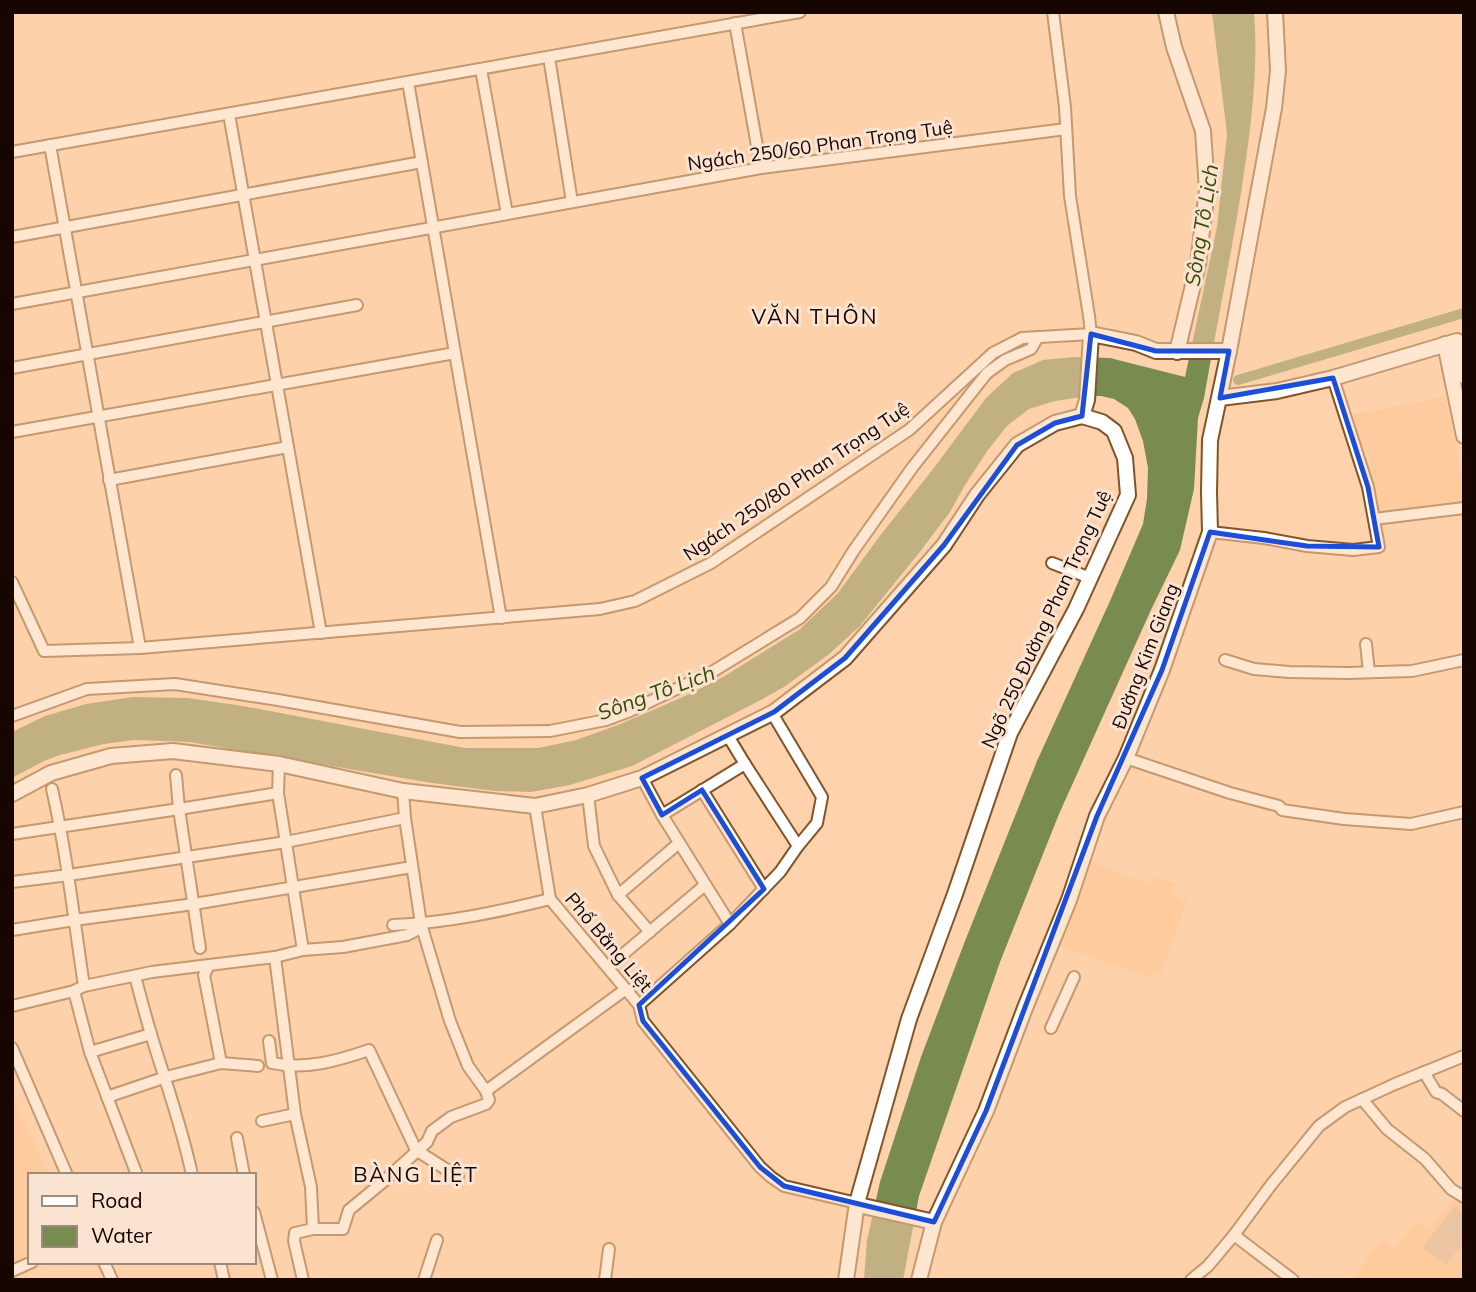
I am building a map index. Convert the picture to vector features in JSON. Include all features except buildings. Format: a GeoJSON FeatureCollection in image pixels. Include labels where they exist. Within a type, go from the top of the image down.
{"type":"FeatureCollection","features":[{"type":"Feature","properties":{"kind":"street"},"geometry":{"type":"LineString","coordinates":[[12,152],[800,12]]}},
{"type":"Feature","properties":{"kind":"street"},"geometry":{"type":"LineString","coordinates":[[12,794],[51,773],[111,756],[173,751],[279,764],[403,791],[535,806],[588,795],[642,778],[772,713],[845,658],[944,545],[977,495],[1017,445],[1055,423],[1083,416],[1087,400],[1091,341],[1070,196],[1065,107],[1053,12]]}},
{"type":"Feature","properties":{"kind":"street"},"geometry":{"type":"LineString","coordinates":[[1166,12],[1174,47],[1203,131],[1207,190],[1198,264],[1181,352]]}},
{"type":"Feature","properties":{"kind":"street","name":"Đường Kim Giang"},"geometry":{"type":"LineString","coordinates":[[919,1280],[930,1221],[986,1111],[1024,1008],[1069,900],[1097,816],[1126,758],[1162,670],[1210,533],[1210,440],[1274,108],[1278,71],[1275,12]]}},
{"type":"Feature","properties":{"kind":"street"},"geometry":{"type":"LineString","coordinates":[[735,23],[761,168]]}},
{"type":"Feature","properties":{"kind":"street"},"geometry":{"type":"LineString","coordinates":[[549,57],[575,201]]}},
{"type":"Feature","properties":{"kind":"street"},"geometry":{"type":"LineString","coordinates":[[481,69],[508,214]]}},
{"type":"Feature","properties":{"kind":"street"},"geometry":{"type":"LineString","coordinates":[[408,82],[501,618]]}},
{"type":"Feature","properties":{"kind":"street"},"geometry":{"type":"LineString","coordinates":[[229,114],[321,633]]}},
{"type":"Feature","properties":{"kind":"street","name":"Ngách 250/60 Phan Trọng Tuệ"},"geometry":{"type":"LineString","coordinates":[[12,304],[761,168],[1066,129]]}},
{"type":"Feature","properties":{"kind":"street"},"geometry":{"type":"LineString","coordinates":[[50,145],[140,648]]}},
{"type":"Feature","properties":{"kind":"street"},"geometry":{"type":"LineString","coordinates":[[12,237],[422,162]]}},
{"type":"Feature","properties":{"kind":"street"},"geometry":{"type":"LineString","coordinates":[[12,368],[357,305]]}},
{"type":"Feature","properties":{"kind":"street"},"geometry":{"type":"LineString","coordinates":[[12,716],[86,688],[175,684],[460,732],[550,730],[606,720],[631,711],[712,671],[800,618],[831,587],[912,468],[987,373],[1005,360],[1031,349],[1038,337]]}},
{"type":"Feature","properties":{"kind":"street","name":"Ngách 250/80 Phan Trọng Tuệ"},"geometry":{"type":"LineString","coordinates":[[12,582],[44,651],[140,648],[600,609],[635,601],[712,563],[909,430],[993,354],[1022,338],[1091,341]]}},
{"type":"Feature","properties":{"kind":"street"},"geometry":{"type":"LineString","coordinates":[[1091,341],[1136,343],[1156,351],[1229,351]]}},
{"type":"Feature","properties":{"kind":"street"},"geometry":{"type":"LineString","coordinates":[[1455,341],[1464,376]]}},
{"type":"Feature","properties":{"kind":"street"},"geometry":{"type":"LineString","coordinates":[[1220,398],[1278,391],[1333,378],[1455,341]]}},
{"type":"Feature","properties":{"kind":"street"},"geometry":{"type":"LineString","coordinates":[[1455,341],[1464,436]]}},
{"type":"Feature","properties":{"kind":"street"},"geometry":{"type":"LineString","coordinates":[[12,432],[455,353]]}},
{"type":"Feature","properties":{"kind":"street"},"geometry":{"type":"LineString","coordinates":[[1210,533],[1353,550],[1379,547],[1368,487],[1333,378]]}},
{"type":"Feature","properties":{"kind":"street","name":"Ngõ 250 Đường Phan Trọng Tuệ"},"geometry":{"type":"LineString","coordinates":[[860,1205],[909,1019],[1010,733],[1076,609],[1128,495],[1125,458],[1114,431],[1102,422],[1083,416]]}},
{"type":"Feature","properties":{"kind":"street"},"geometry":{"type":"LineString","coordinates":[[109,480],[288,447]]}},
{"type":"Feature","properties":{"kind":"street"},"geometry":{"type":"LineString","coordinates":[[1374,519],[1464,508]]}},
{"type":"Feature","properties":{"kind":"street"},"geometry":{"type":"LineString","coordinates":[[1052,563],[1090,578]]}},
{"type":"Feature","properties":{"kind":"street"},"geometry":{"type":"LineString","coordinates":[[1366,644],[1369,672]]}},
{"type":"Feature","properties":{"kind":"street"},"geometry":{"type":"LineString","coordinates":[[1225,660],[1254,669],[1276,671],[1369,672],[1412,671],[1464,660]]}},
{"type":"Feature","properties":{"kind":"street"},"geometry":{"type":"LineString","coordinates":[[639,1005],[730,925],[780,872],[797,846],[817,823],[822,797],[772,713]]}},
{"type":"Feature","properties":{"kind":"street"},"geometry":{"type":"LineString","coordinates":[[728,736],[797,846]]}},
{"type":"Feature","properties":{"kind":"street"},"geometry":{"type":"LineString","coordinates":[[1126,758],[1241,797],[1279,806],[1282,810],[1344,819],[1410,824],[1464,812]]}},
{"type":"Feature","properties":{"kind":"street"},"geometry":{"type":"LineString","coordinates":[[279,764],[278,793],[303,950]]}},
{"type":"Feature","properties":{"kind":"street"},"geometry":{"type":"LineString","coordinates":[[662,815],[744,764]]}},
{"type":"Feature","properties":{"kind":"street"},"geometry":{"type":"LineString","coordinates":[[176,775],[200,948]]}},
{"type":"Feature","properties":{"kind":"street"},"geometry":{"type":"LineString","coordinates":[[642,778],[730,925]]}},
{"type":"Feature","properties":{"kind":"street"},"geometry":{"type":"LineString","coordinates":[[52,789],[69,875],[79,989],[90,1052],[136,1173]]}},
{"type":"Feature","properties":{"kind":"street"},"geometry":{"type":"LineString","coordinates":[[702,790],[764,889]]}},
{"type":"Feature","properties":{"kind":"street"},"geometry":{"type":"LineString","coordinates":[[303,1280],[295,1233],[313,1229],[343,1228],[349,1210],[427,1142],[432,1131],[451,1117],[486,1104],[489,1100],[486,1091],[468,1066],[450,1021],[421,924],[403,791]]}},
{"type":"Feature","properties":{"kind":"street"},"geometry":{"type":"LineString","coordinates":[[12,834],[278,793]]}},
{"type":"Feature","properties":{"kind":"street"},"geometry":{"type":"LineString","coordinates":[[588,795],[594,846],[618,895],[650,932]]}},
{"type":"Feature","properties":{"kind":"street"},"geometry":{"type":"LineString","coordinates":[[535,806],[550,900]]}},
{"type":"Feature","properties":{"kind":"street"},"geometry":{"type":"LineString","coordinates":[[12,882],[286,842],[405,818]]}},
{"type":"Feature","properties":{"kind":"street"},"geometry":{"type":"LineString","coordinates":[[618,895],[679,843]]}},
{"type":"Feature","properties":{"kind":"street"},"geometry":{"type":"LineString","coordinates":[[12,930],[194,904],[412,866]]}},
{"type":"Feature","properties":{"kind":"street"},"geometry":{"type":"LineString","coordinates":[[608,967],[705,885]]}},
{"type":"Feature","properties":{"kind":"street","name":"Phố Bằng Liệt"},"geometry":{"type":"LineString","coordinates":[[12,1006],[135,975],[407,936],[421,924],[550,900],[639,1005],[643,1021],[760,1167],[784,1186],[860,1205]]}},
{"type":"Feature","properties":{"kind":"street"},"geometry":{"type":"LineString","coordinates":[[393,925],[421,924]]}},
{"type":"Feature","properties":{"kind":"street"},"geometry":{"type":"LineString","coordinates":[[275,957],[295,1114],[311,1187],[313,1229]]}},
{"type":"Feature","properties":{"kind":"street"},"geometry":{"type":"LineString","coordinates":[[209,965],[204,975],[221,1063]]}},
{"type":"Feature","properties":{"kind":"street"},"geometry":{"type":"LineString","coordinates":[[135,975],[188,1152],[192,1173]]}},
{"type":"Feature","properties":{"kind":"street"},"geometry":{"type":"LineString","coordinates":[[1051,1028],[1073,977]]}},
{"type":"Feature","properties":{"kind":"street"},"geometry":{"type":"LineString","coordinates":[[486,1091],[626,989]]}},
{"type":"Feature","properties":{"kind":"street"},"geometry":{"type":"LineString","coordinates":[[90,1052],[151,1034]]}},
{"type":"Feature","properties":{"kind":"street"},"geometry":{"type":"LineString","coordinates":[[269,1041],[272,1063],[290,1067],[337,1061],[369,1050],[416,1150],[458,1177]]}},
{"type":"Feature","properties":{"kind":"street"},"geometry":{"type":"LineString","coordinates":[[12,1048],[66,1173]]}},
{"type":"Feature","properties":{"kind":"street"},"geometry":{"type":"LineString","coordinates":[[1191,1280],[1208,1266],[1234,1235],[1319,1126],[1345,1107],[1464,1056]]}},
{"type":"Feature","properties":{"kind":"street"},"geometry":{"type":"LineString","coordinates":[[107,1097],[166,1077],[221,1063],[258,1066]]}},
{"type":"Feature","properties":{"kind":"street"},"geometry":{"type":"LineString","coordinates":[[1424,1072],[1436,1091],[1464,1111]]}},
{"type":"Feature","properties":{"kind":"street"},"geometry":{"type":"LineString","coordinates":[[1362,1099],[1387,1129],[1464,1197]]}},
{"type":"Feature","properties":{"kind":"street"},"geometry":{"type":"LineString","coordinates":[[262,1121],[295,1114]]}},
{"type":"Feature","properties":{"kind":"street"},"geometry":{"type":"LineString","coordinates":[[237,1138],[244,1173]]}},
{"type":"Feature","properties":{"kind":"street"},"geometry":{"type":"LineString","coordinates":[[846,1280],[860,1205],[930,1221]]}},
{"type":"Feature","properties":{"kind":"street"},"geometry":{"type":"LineString","coordinates":[[256,1220],[272,1280]]}},
{"type":"Feature","properties":{"kind":"street"},"geometry":{"type":"LineString","coordinates":[[1234,1235],[1293,1280]]}},
{"type":"Feature","properties":{"kind":"street"},"geometry":{"type":"LineString","coordinates":[[424,1280],[437,1240]]}},
{"type":"Feature","properties":{"kind":"street"},"geometry":{"type":"LineString","coordinates":[[605,1280],[609,1249]]}},
{"type":"Feature","properties":{"kind":"street"},"geometry":{"type":"LineString","coordinates":[[105,1264],[112,1280]]}},
{"type":"Feature","properties":{"kind":"highlighted area"},"geometry":{"type":"Polygon","coordinates":[[[1091,334],[1156,351],[1229,351],[1220,398],[1333,378],[1368,487],[1379,547],[1307,546],[1210,532],[1162,670],[1097,816],[986,1111],[934,1222],[784,1186],[760,1167],[643,1021],[639,1005],[764,889],[702,790],[662,815],[642,778],[774,712],[845,658],[944,545],[1017,445],[1055,423],[1082,416],[1091,334]]]}},
{"type":"Feature","properties":{"kind":"shaded area"},"geometry":{"type":"Polygon","coordinates":[[[1445,397],[1464,484],[1464,504],[1378,513],[1367,471],[1371,466],[1367,451],[1360,450],[1350,415],[1445,397]]]}},
{"type":"Feature","properties":{"kind":"shaded area"},"geometry":{"type":"Polygon","coordinates":[[[1091,862],[1152,885],[1156,877],[1175,883],[1171,894],[1187,902],[1160,975],[1154,972],[1151,978],[1059,946],[1091,862]]]}},
{"type":"Feature","properties":{"kind":"shaded area"},"geometry":{"type":"Polygon","coordinates":[[[12,1093],[48,1173],[28,1173],[28,1255],[12,1263],[12,1093]]]}},
{"type":"Feature","properties":{"kind":"shaded area"},"geometry":{"type":"Polygon","coordinates":[[[1456,1197],[1464,1201],[1464,1280],[1351,1280],[1384,1238],[1395,1249],[1417,1221],[1428,1229],[1456,1197]]]}},
{"type":"Feature","properties":{"kind":"shaded area"},"geometry":{"type":"Polygon","coordinates":[[[1455,1206],[1464,1213],[1464,1242],[1446,1265],[1423,1247],[1455,1206]]]}},
{"type":"Feature","properties":{"kind":"water"},"geometry":{"type":"Polygon","coordinates":[[[1212,12],[1254,12],[1254,80],[1241,193],[1204,398],[1198,418],[1194,489],[1180,550],[1059,814],[1000,962],[919,1196],[903,1280],[864,1280],[867,1240],[880,1182],[921,1057],[965,941],[1037,761],[1143,524],[1148,468],[1143,441],[1128,408],[1114,399],[1089,396],[1055,401],[1029,409],[1007,426],[988,450],[950,512],[859,627],[828,655],[784,687],[632,766],[570,785],[531,792],[495,791],[189,742],[134,740],[60,755],[12,778],[12,732],[45,716],[86,704],[133,697],[188,698],[243,706],[465,748],[538,748],[576,740],[683,697],[723,677],[800,629],[838,593],[986,398],[1013,373],[1043,360],[1074,357],[1110,358],[1185,377],[1217,227],[1227,134],[1212,12]]]}},
{"type":"Feature","properties":{"kind":"waterway"},"geometry":{"type":"LineString","coordinates":[[1238,380],[1464,313]]}},
{"type":"Feature","properties":{"kind":"district","name":"VĂN THÔN"},"geometry":{"type":"Point","coordinates":[815,316]}},
{"type":"Feature","properties":{"kind":"district","name":"BÀNG LIỆT"},"geometry":{"type":"Point","coordinates":[416,1174]}},
{"type":"Feature","properties":{"kind":"water label","name":"Sông Tô Lịch"},"geometry":{"type":"Point","coordinates":[1201,225]}},
{"type":"Feature","properties":{"kind":"water label","name":"Sông Tô Lịch"},"geometry":{"type":"Point","coordinates":[656,692]}}]}
